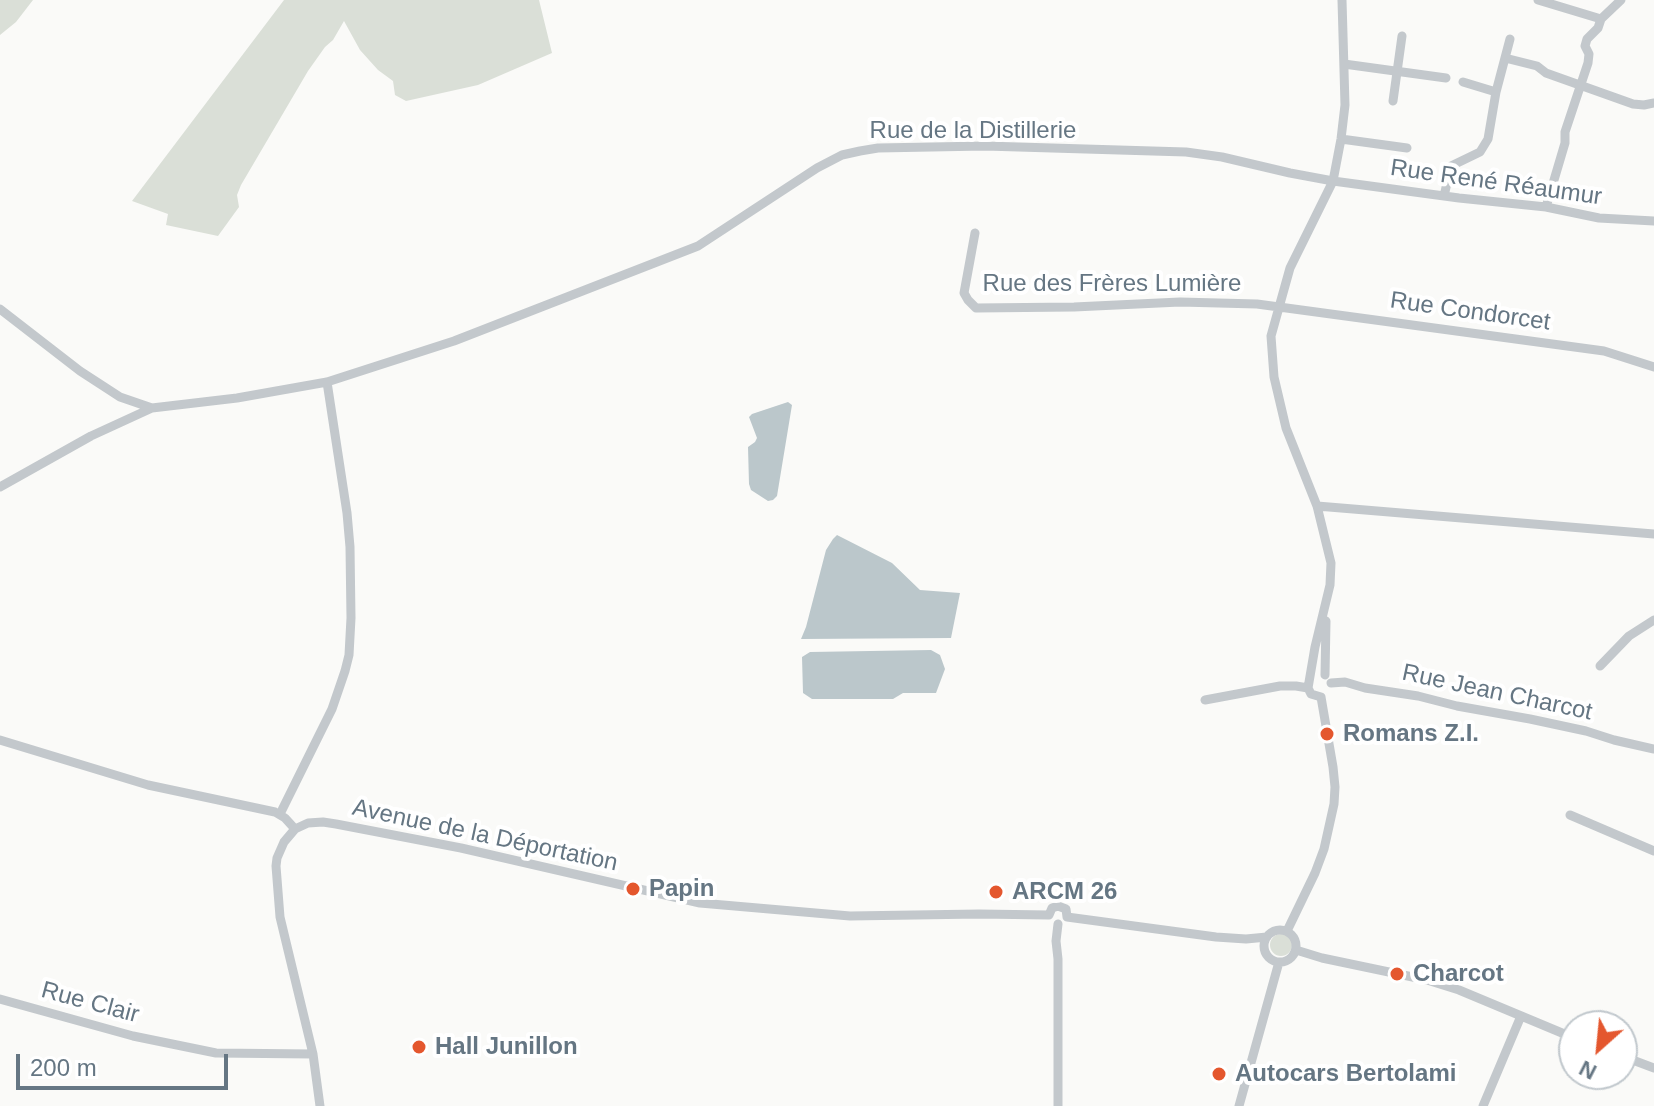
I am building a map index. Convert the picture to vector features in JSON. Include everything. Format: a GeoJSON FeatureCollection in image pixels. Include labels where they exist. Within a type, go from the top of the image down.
{"type":"FeatureCollection","features":[{"type":"Feature","properties":{"kind":"street"},"geometry":{"type":"LineString","coordinates":[[1327,601],[1324,648],[1330,691],[1321,697],[1314,696],[1310,683],[1330,585],[1331,563],[1317,506],[1286,428],[1274,377],[1271,336],[1290,268],[1333,181],[1345,105],[1342,0]]}},
{"type":"Feature","properties":{"kind":"street"},"geometry":{"type":"LineString","coordinates":[[1540,0],[1601,19]]}},
{"type":"Feature","properties":{"kind":"street"},"geometry":{"type":"LineString","coordinates":[[1546,207],[1565,143],[1565,132],[1588,63],[1587,39],[1598,28],[1601,19],[1621,0]]}},
{"type":"Feature","properties":{"kind":"street"},"geometry":{"type":"LineString","coordinates":[[1393,101],[1402,36]]}},
{"type":"Feature","properties":{"kind":"street"},"geometry":{"type":"LineString","coordinates":[[1444,196],[1451,166],[1480,152],[1488,139],[1510,39]]}},
{"type":"Feature","properties":{"kind":"street"},"geometry":{"type":"LineString","coordinates":[[1505,58],[1537,66],[1546,73],[1633,104],[1654,103]]}},
{"type":"Feature","properties":{"kind":"street"},"geometry":{"type":"LineString","coordinates":[[1344,64],[1446,78]]}},
{"type":"Feature","properties":{"kind":"street"},"geometry":{"type":"LineString","coordinates":[[1463,82],[1496,92]]}},
{"type":"Feature","properties":{"kind":"street"},"geometry":{"type":"LineString","coordinates":[[1341,139],[1407,148]]}},
{"type":"Feature","properties":{"kind":"street","name":"Rue de la Distillerie"},"geometry":{"type":"LineString","coordinates":[[0,487],[91,436],[152,408],[237,398],[327,382],[454,341],[698,246],[842,155],[878,148],[985,146],[1186,152],[1333,181]]}},
{"type":"Feature","properties":{"kind":"street","name":"Rue René Réaumur"},"geometry":{"type":"LineString","coordinates":[[1333,181],[1546,207],[1599,218],[1654,221]]}},
{"type":"Feature","properties":{"kind":"street","name":"Rue des Frères Lumière"},"geometry":{"type":"LineString","coordinates":[[975,233],[964,293],[976,308],[1180,302],[1278,307]]}},
{"type":"Feature","properties":{"kind":"street","name":"Rue Condorcet"},"geometry":{"type":"LineString","coordinates":[[1278,307],[1604,351],[1654,367]]}},
{"type":"Feature","properties":{"kind":"street"},"geometry":{"type":"LineString","coordinates":[[0,309],[80,371],[120,397],[152,408]]}},
{"type":"Feature","properties":{"kind":"street"},"geometry":{"type":"LineString","coordinates":[[280,814],[332,709],[349,655],[350,547],[327,382]]}},
{"type":"Feature","properties":{"kind":"street"},"geometry":{"type":"LineString","coordinates":[[1317,506],[1654,534]]}},
{"type":"Feature","properties":{"kind":"street"},"geometry":{"type":"LineString","coordinates":[[1600,666],[1629,636],[1654,620]]}},
{"type":"Feature","properties":{"kind":"street"},"geometry":{"type":"LineString","coordinates":[[1310,683],[1315,675],[1328,679]]}},
{"type":"Feature","properties":{"kind":"street","name":"Rue Jean Charcot"},"geometry":{"type":"LineString","coordinates":[[1328,679],[1586,731],[1654,749]]}},
{"type":"Feature","properties":{"kind":"street"},"geometry":{"type":"LineString","coordinates":[[1205,700],[1310,683]]}},
{"type":"Feature","properties":{"kind":"street"},"geometry":{"type":"LineString","coordinates":[[1287,931],[1324,849],[1334,804],[1333,767],[1321,697]]}},
{"type":"Feature","properties":{"kind":"street"},"geometry":{"type":"LineString","coordinates":[[0,740],[148,785],[275,812],[295,829],[284,842],[277,858],[278,898],[284,938],[313,1054],[320,1106]]}},
{"type":"Feature","properties":{"kind":"street"},"geometry":{"type":"LineString","coordinates":[[1570,815],[1654,851]]}},
{"type":"Feature","properties":{"kind":"street","name":"Avenue de la Déportation"},"geometry":{"type":"LineString","coordinates":[[295,829],[315,822],[336,824],[461,848],[718,906],[850,916],[1049,915]]}},
{"type":"Feature","properties":{"kind":"street"},"geometry":{"type":"LineString","coordinates":[[1058,906],[1066,909],[1067,917],[1058,924],[1049,915],[1052,908],[1058,906]]}},
{"type":"Feature","properties":{"kind":"street"},"geometry":{"type":"LineString","coordinates":[[1067,917],[1246,939],[1267,937],[1274,931],[1287,931],[1295,939],[1296,950],[1290,959],[1279,962],[1268,956],[1265,948],[1267,937]]}},
{"type":"Feature","properties":{"kind":"street"},"geometry":{"type":"LineString","coordinates":[[1058,924],[1058,1106]]}},
{"type":"Feature","properties":{"kind":"street"},"geometry":{"type":"LineString","coordinates":[[1246,939],[1265,948]]}},
{"type":"Feature","properties":{"kind":"street"},"geometry":{"type":"LineString","coordinates":[[1296,950],[1448,986],[1558,1031]]}},
{"type":"Feature","properties":{"kind":"street"},"geometry":{"type":"LineString","coordinates":[[1239,1106],[1279,962]]}},
{"type":"Feature","properties":{"kind":"street","name":"Rue Clair"},"geometry":{"type":"LineString","coordinates":[[0,999],[133,1036],[216,1053],[313,1054]]}},
{"type":"Feature","properties":{"kind":"street"},"geometry":{"type":"LineString","coordinates":[[1483,1106],[1521,1016]]}},
{"type":"Feature","properties":{"kind":"shaded area"},"geometry":{"type":"Polygon","coordinates":[[[0,0],[33,0],[16,22],[0,35],[0,0]]]}},
{"type":"Feature","properties":{"kind":"shaded area"},"geometry":{"type":"Polygon","coordinates":[[[284,0],[539,0],[552,53],[478,85],[406,101],[395,95],[393,81],[360,50],[344,21],[308,71],[241,185],[237,195],[239,207],[218,236],[166,225],[168,214],[132,201],[284,0]]]}},
{"type":"Feature","properties":{"kind":"shaded area"},"geometry":{"type":"Polygon","coordinates":[[[788,402],[792,405],[777,496],[768,501],[751,490],[749,484],[748,447],[757,438],[749,417],[788,402]]]}},
{"type":"Feature","properties":{"kind":"shaded area"},"geometry":{"type":"Polygon","coordinates":[[[837,535],[892,563],[920,590],[960,593],[951,638],[801,639],[826,550],[837,535]]]}},
{"type":"Feature","properties":{"kind":"shaded area"},"geometry":{"type":"Polygon","coordinates":[[[931,650],[940,655],[945,669],[936,693],[903,693],[893,699],[812,699],[803,693],[802,657],[810,652],[931,650]]]}},
{"type":"Feature","properties":{"kind":"shaded area"},"geometry":{"type":"Polygon","coordinates":[[[1281,934],[1289,937],[1292,945],[1289,953],[1281,956],[1273,953],[1270,945],[1273,937],[1281,934]]]}},
{"type":"Feature","properties":{"kind":"place","name":"Romans Z.I."},"geometry":{"type":"Point","coordinates":[1327,734]}},
{"type":"Feature","properties":{"kind":"place","name":"Papin"},"geometry":{"type":"Point","coordinates":[633,889]}},
{"type":"Feature","properties":{"kind":"place","name":"ARCM 26"},"geometry":{"type":"Point","coordinates":[996,892]}},
{"type":"Feature","properties":{"kind":"place","name":"Charcot"},"geometry":{"type":"Point","coordinates":[1397,974]}},
{"type":"Feature","properties":{"kind":"place","name":"Hall Junillon"},"geometry":{"type":"Point","coordinates":[419,1047]}},
{"type":"Feature","properties":{"kind":"place","name":"Autocars Bertolami"},"geometry":{"type":"Point","coordinates":[1219,1074]}}]}
